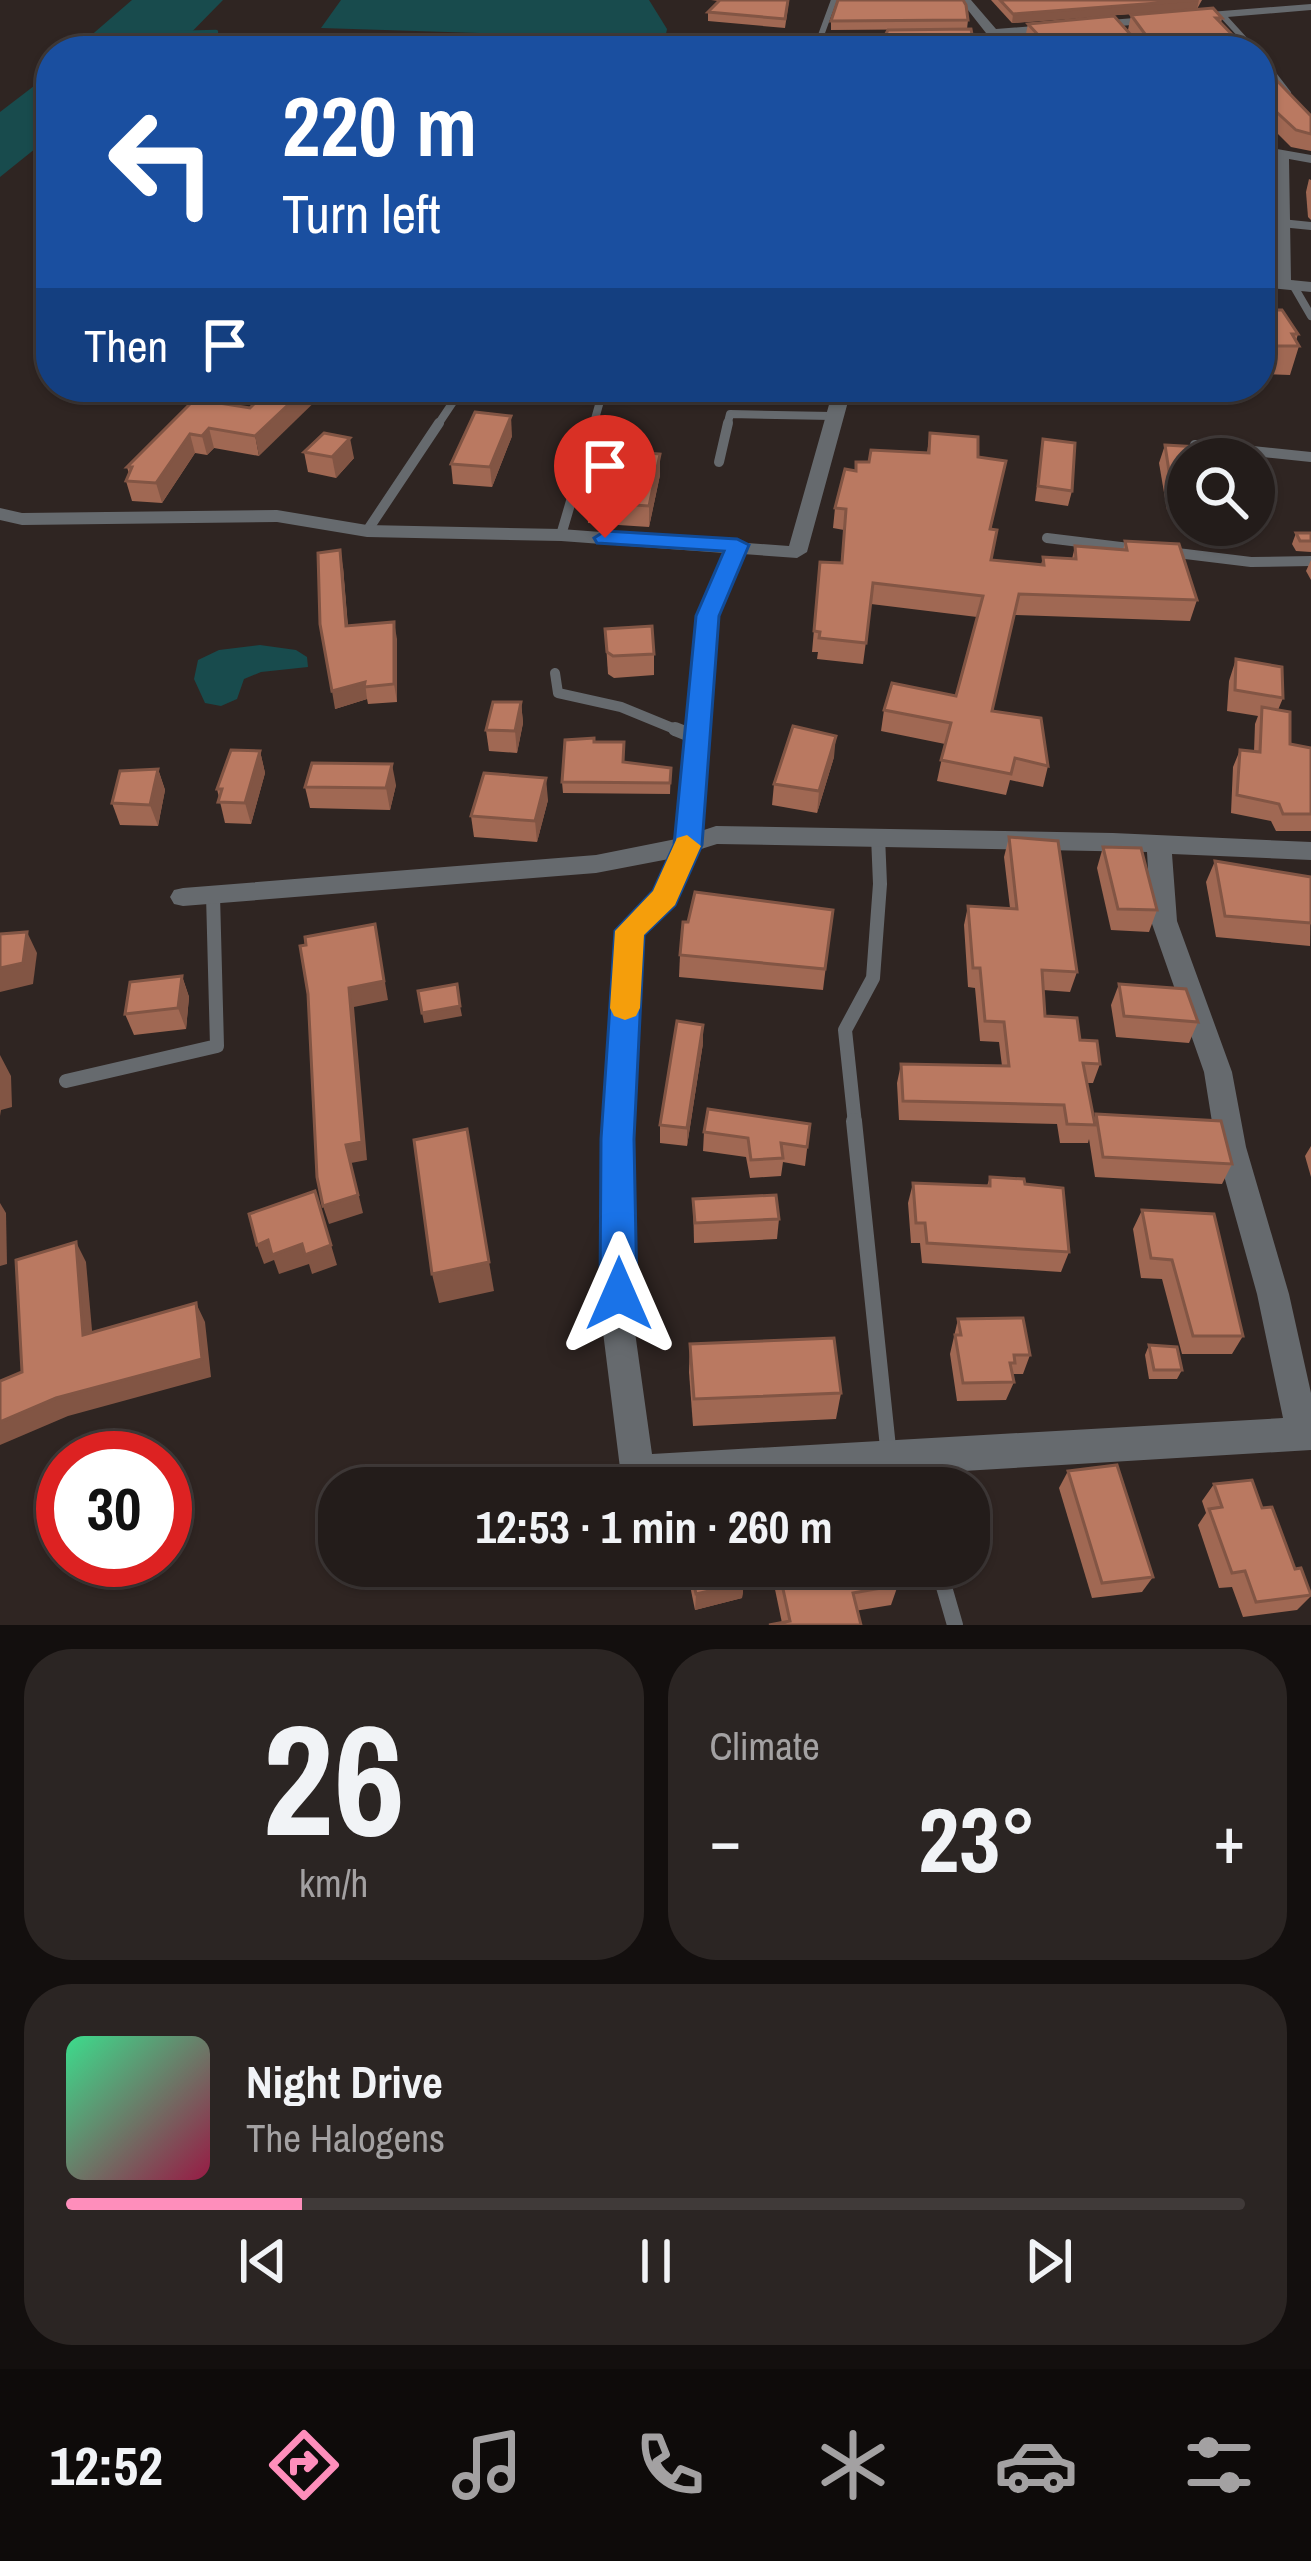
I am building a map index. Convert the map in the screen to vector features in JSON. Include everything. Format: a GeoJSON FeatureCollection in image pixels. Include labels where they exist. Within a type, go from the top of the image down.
{"type":"FeatureCollection","features":[{"type":"Feature","properties":{"kind":"street"},"geometry":{"type":"LineString","coordinates":[[965,0],[992,34]]}},
{"type":"Feature","properties":{"kind":"street"},"geometry":{"type":"LineString","coordinates":[[1237,0],[1248,14]]}},
{"type":"Feature","properties":{"kind":"street"},"geometry":{"type":"LineString","coordinates":[[882,36],[992,34],[1311,7]]}},
{"type":"Feature","properties":{"kind":"street"},"geometry":{"type":"LineString","coordinates":[[1275,153],[1311,158]]}},
{"type":"Feature","properties":{"kind":"street"},"geometry":{"type":"LineString","coordinates":[[1282,154],[1281,223],[1292,282]]}},
{"type":"Feature","properties":{"kind":"street"},"geometry":{"type":"LineString","coordinates":[[0,514],[22,520],[277,516],[367,530],[737,545],[797,552],[838,402]]}},
{"type":"Feature","properties":{"kind":"street"},"geometry":{"type":"LineString","coordinates":[[737,545],[707,616],[688,845],[664,897],[630,931],[617,1139],[619,1311],[637,1468],[658,1472],[889,1456],[1308,1440],[1231,1147],[1218,1072],[1164,921],[1159,846]]}},
{"type":"Feature","properties":{"kind":"street"},"geometry":{"type":"LineString","coordinates":[[183,897],[596,864],[716,835],[1311,851]]}},
{"type":"Feature","properties":{"kind":"lane"},"geometry":{"type":"LineString","coordinates":[[821,36],[834,0]]}},
{"type":"Feature","properties":{"kind":"lane"},"geometry":{"type":"LineString","coordinates":[[1224,17],[1241,36]]}},
{"type":"Feature","properties":{"kind":"lane"},"geometry":{"type":"LineString","coordinates":[[1113,22],[1122,36]]}},
{"type":"Feature","properties":{"kind":"lane"},"geometry":{"type":"LineString","coordinates":[[1275,76],[1299,107]]}},
{"type":"Feature","properties":{"kind":"lane"},"geometry":{"type":"LineString","coordinates":[[1281,223],[1311,226]]}},
{"type":"Feature","properties":{"kind":"lane"},"geometry":{"type":"LineString","coordinates":[[1292,282],[1311,316]]}},
{"type":"Feature","properties":{"kind":"lane"},"geometry":{"type":"LineString","coordinates":[[367,530],[453,402]]}},
{"type":"Feature","properties":{"kind":"lane"},"geometry":{"type":"LineString","coordinates":[[561,536],[600,402]]}},
{"type":"Feature","properties":{"kind":"lane"},"geometry":{"type":"LineString","coordinates":[[719,462],[730,414],[832,416]]}},
{"type":"Feature","properties":{"kind":"lane"},"geometry":{"type":"LineString","coordinates":[[1275,453],[1311,457]]}},
{"type":"Feature","properties":{"kind":"lane"},"geometry":{"type":"LineString","coordinates":[[1047,538],[1251,562],[1311,561]]}},
{"type":"Feature","properties":{"kind":"lane"},"geometry":{"type":"LineString","coordinates":[[555,673],[558,693],[622,707],[694,737]]}},
{"type":"Feature","properties":{"kind":"lane"},"geometry":{"type":"LineString","coordinates":[[878,836],[880,884],[872,978],[845,1030],[894,1467]]}},
{"type":"Feature","properties":{"kind":"lane"},"geometry":{"type":"LineString","coordinates":[[66,1081],[218,1046],[213,895]]}},
{"type":"Feature","properties":{"kind":"lane"},"geometry":{"type":"LineString","coordinates":[[948,1587],[955,1625]]}},
{"type":"Feature","properties":{"kind":"water"},"geometry":{"type":"Polygon","coordinates":[[[132,0],[223,0],[188,36],[90,36],[132,0]]]}},
{"type":"Feature","properties":{"kind":"water"},"geometry":{"type":"Polygon","coordinates":[[[341,0],[649,0],[667,29],[666,34],[650,36],[572,36],[321,28],[341,0]]]}},
{"type":"Feature","properties":{"kind":"water"},"geometry":{"type":"Polygon","coordinates":[[[36,84],[36,148],[0,177],[0,112],[36,84]]]}},
{"type":"Feature","properties":{"kind":"water"},"geometry":{"type":"Polygon","coordinates":[[[260,645],[296,650],[307,657],[308,667],[261,672],[244,679],[237,699],[221,706],[205,703],[194,679],[198,660],[219,650],[260,645]]]}},
{"type":"Feature","properties":{"kind":"building"},"geometry":{"type":"Polygon","coordinates":[[[720,0],[788,0],[785,19],[708,12],[720,0]]]}},
{"type":"Feature","properties":{"kind":"building"},"geometry":{"type":"Polygon","coordinates":[[[838,0],[963,0],[968,20],[831,21],[838,0]]]}},
{"type":"Feature","properties":{"kind":"building"},"geometry":{"type":"Polygon","coordinates":[[[1000,0],[1197,0],[1013,14],[1000,0]]]}},
{"type":"Feature","properties":{"kind":"building"},"geometry":{"type":"Polygon","coordinates":[[[1213,8],[1233,36],[1143,36],[1131,15],[1213,8]]]}},
{"type":"Feature","properties":{"kind":"building"},"geometry":{"type":"Polygon","coordinates":[[[1114,16],[1132,36],[1039,36],[1028,24],[1114,16]]]}},
{"type":"Feature","properties":{"kind":"building"},"geometry":{"type":"Polygon","coordinates":[[[971,29],[972,36],[885,36],[888,30],[971,29]]]}},
{"type":"Feature","properties":{"kind":"building"},"geometry":{"type":"Polygon","coordinates":[[[1275,79],[1311,116],[1311,134],[1296,130],[1275,111],[1275,79]]]}},
{"type":"Feature","properties":{"kind":"building"},"geometry":{"type":"Polygon","coordinates":[[[1275,310],[1282,310],[1298,334],[1292,334],[1299,346],[1275,346],[1275,310]]]}},
{"type":"Feature","properties":{"kind":"building"},"geometry":{"type":"Polygon","coordinates":[[[192,402],[250,408],[256,402],[291,402],[255,436],[209,428],[202,436],[190,434],[156,483],[126,481],[132,467],[127,467],[192,402]]]}},
{"type":"Feature","properties":{"kind":"building"},"geometry":{"type":"Polygon","coordinates":[[[475,412],[511,416],[490,467],[451,464],[475,412]]]}},
{"type":"Feature","properties":{"kind":"building"},"geometry":{"type":"Polygon","coordinates":[[[324,433],[350,438],[332,457],[304,452],[324,433]]]}},
{"type":"Feature","properties":{"kind":"building"},"geometry":{"type":"Polygon","coordinates":[[[930,433],[978,437],[978,457],[1006,461],[990,529],[997,530],[991,560],[1044,565],[1043,557],[1076,559],[1075,546],[1127,550],[1125,541],[1180,546],[1197,600],[1019,594],[992,711],[1041,718],[1048,766],[1015,758],[1011,774],[941,760],[951,723],[884,710],[892,683],[956,696],[983,596],[873,583],[866,643],[819,638],[820,632],[814,631],[820,562],[842,563],[846,509],[835,508],[845,469],[856,471],[856,462],[869,462],[871,450],[929,453],[930,433]]]}},
{"type":"Feature","properties":{"kind":"building"},"geometry":{"type":"Polygon","coordinates":[[[1043,439],[1075,443],[1072,491],[1038,486],[1043,439]]]}},
{"type":"Feature","properties":{"kind":"building"},"geometry":{"type":"Polygon","coordinates":[[[603,449],[660,454],[649,506],[587,502],[603,449]]]}},
{"type":"Feature","properties":{"kind":"building"},"geometry":{"type":"Polygon","coordinates":[[[1296,533],[1311,533],[1311,541],[1300,541],[1296,533]]]}},
{"type":"Feature","properties":{"kind":"building"},"geometry":{"type":"Polygon","coordinates":[[[340,550],[346,626],[394,622],[394,684],[364,687],[365,682],[332,691],[320,624],[318,553],[340,550]]]}},
{"type":"Feature","properties":{"kind":"building"},"geometry":{"type":"Polygon","coordinates":[[[652,626],[654,654],[613,656],[607,652],[605,629],[652,626]]]}},
{"type":"Feature","properties":{"kind":"building"},"geometry":{"type":"Polygon","coordinates":[[[1236,659],[1282,667],[1283,698],[1235,690],[1236,659]]]}},
{"type":"Feature","properties":{"kind":"building"},"geometry":{"type":"Polygon","coordinates":[[[493,702],[521,702],[515,731],[486,730],[493,702]]]}},
{"type":"Feature","properties":{"kind":"building"},"geometry":{"type":"Polygon","coordinates":[[[1262,707],[1290,712],[1290,744],[1311,748],[1311,814],[1283,814],[1279,804],[1237,795],[1240,750],[1260,752],[1262,707]]]}},
{"type":"Feature","properties":{"kind":"building"},"geometry":{"type":"Polygon","coordinates":[[[793,726],[836,736],[819,791],[774,784],[793,726]]]}},
{"type":"Feature","properties":{"kind":"building"},"geometry":{"type":"Polygon","coordinates":[[[594,738],[594,742],[624,742],[623,762],[671,768],[670,783],[562,782],[565,740],[594,738]]]}},
{"type":"Feature","properties":{"kind":"building"},"geometry":{"type":"Polygon","coordinates":[[[231,750],[260,751],[245,803],[218,802],[222,789],[217,789],[231,750]]]}},
{"type":"Feature","properties":{"kind":"building"},"geometry":{"type":"Polygon","coordinates":[[[312,763],[392,764],[386,788],[305,787],[312,763]]]}},
{"type":"Feature","properties":{"kind":"building"},"geometry":{"type":"Polygon","coordinates":[[[158,769],[150,805],[112,803],[120,771],[158,769]]]}},
{"type":"Feature","properties":{"kind":"building"},"geometry":{"type":"Polygon","coordinates":[[[484,773],[546,778],[535,821],[471,816],[484,773]]]}},
{"type":"Feature","properties":{"kind":"building"},"geometry":{"type":"Polygon","coordinates":[[[1009,837],[1058,841],[1077,972],[1042,970],[1045,1016],[1077,1018],[1080,1040],[1097,1041],[1100,1064],[1083,1063],[1095,1125],[1067,1124],[1064,1105],[903,1101],[901,1064],[1009,1066],[1004,1022],[985,1021],[980,968],[973,968],[968,906],[1017,909],[1009,837]]]}},
{"type":"Feature","properties":{"kind":"building"},"geometry":{"type":"Polygon","coordinates":[[[1103,847],[1141,848],[1157,910],[1118,909],[1103,847]]]}},
{"type":"Feature","properties":{"kind":"building"},"geometry":{"type":"Polygon","coordinates":[[[1215,861],[1311,877],[1311,923],[1225,916],[1215,861]]]}},
{"type":"Feature","properties":{"kind":"building"},"geometry":{"type":"Polygon","coordinates":[[[695,892],[833,910],[825,969],[680,955],[683,922],[688,922],[695,892]]]}},
{"type":"Feature","properties":{"kind":"building"},"geometry":{"type":"Polygon","coordinates":[[[375,924],[384,981],[349,988],[362,1142],[346,1145],[358,1195],[323,1206],[317,1177],[308,994],[300,946],[306,945],[305,937],[375,924]]]}},
{"type":"Feature","properties":{"kind":"building"},"geometry":{"type":"Polygon","coordinates":[[[27,932],[23,963],[0,968],[0,934],[27,932]]]}},
{"type":"Feature","properties":{"kind":"building"},"geometry":{"type":"Polygon","coordinates":[[[182,976],[178,1008],[125,1014],[130,982],[182,976]]]}},
{"type":"Feature","properties":{"kind":"building"},"geometry":{"type":"Polygon","coordinates":[[[457,984],[460,1006],[422,1013],[418,991],[457,984]]]}},
{"type":"Feature","properties":{"kind":"building"},"geometry":{"type":"Polygon","coordinates":[[[1119,984],[1186,989],[1198,1022],[1124,1016],[1119,984]]]}},
{"type":"Feature","properties":{"kind":"building"},"geometry":{"type":"Polygon","coordinates":[[[677,1021],[703,1025],[687,1128],[660,1125],[677,1021]]]}},
{"type":"Feature","properties":{"kind":"building"},"geometry":{"type":"Polygon","coordinates":[[[708,1109],[810,1124],[807,1147],[781,1143],[783,1158],[751,1160],[748,1138],[704,1132],[708,1109]]]}},
{"type":"Feature","properties":{"kind":"building"},"geometry":{"type":"Polygon","coordinates":[[[1096,1114],[1221,1121],[1232,1164],[1103,1157],[1096,1114]]]}},
{"type":"Feature","properties":{"kind":"building"},"geometry":{"type":"Polygon","coordinates":[[[467,1129],[489,1262],[432,1274],[414,1140],[467,1129]]]}},
{"type":"Feature","properties":{"kind":"building"},"geometry":{"type":"Polygon","coordinates":[[[990,1177],[1063,1188],[1069,1252],[927,1243],[925,1223],[916,1223],[913,1183],[990,1186],[990,1177]]]}},
{"type":"Feature","properties":{"kind":"building"},"geometry":{"type":"Polygon","coordinates":[[[315,1191],[331,1245],[305,1255],[302,1244],[272,1255],[268,1240],[257,1245],[249,1214],[315,1191]]]}},
{"type":"Feature","properties":{"kind":"building"},"geometry":{"type":"Polygon","coordinates":[[[776,1195],[779,1219],[695,1223],[693,1199],[776,1195]]]}},
{"type":"Feature","properties":{"kind":"building"},"geometry":{"type":"Polygon","coordinates":[[[1142,1210],[1214,1214],[1243,1336],[1193,1336],[1172,1260],[1151,1258],[1142,1210]]]}},
{"type":"Feature","properties":{"kind":"building"},"geometry":{"type":"Polygon","coordinates":[[[76,1242],[83,1335],[196,1303],[202,1359],[56,1398],[0,1422],[0,1381],[22,1372],[16,1260],[76,1242]]]}},
{"type":"Feature","properties":{"kind":"building"},"geometry":{"type":"Polygon","coordinates":[[[1023,1318],[1030,1355],[1014,1355],[1015,1363],[1010,1363],[1014,1382],[963,1383],[955,1335],[961,1335],[958,1319],[1023,1318]]]}},
{"type":"Feature","properties":{"kind":"building"},"geometry":{"type":"Polygon","coordinates":[[[834,1338],[841,1393],[694,1399],[690,1344],[834,1338]]]}},
{"type":"Feature","properties":{"kind":"building"},"geometry":{"type":"Polygon","coordinates":[[[1149,1345],[1177,1347],[1182,1370],[1154,1370],[1149,1345]]]}},
{"type":"Feature","properties":{"kind":"building"},"geometry":{"type":"Polygon","coordinates":[[[1117,1465],[1153,1577],[1102,1583],[1068,1471],[1117,1465]]]}},
{"type":"Feature","properties":{"kind":"building"},"geometry":{"type":"Polygon","coordinates":[[[1252,1480],[1262,1508],[1272,1507],[1295,1569],[1301,1568],[1311,1595],[1256,1602],[1245,1571],[1232,1573],[1209,1509],[1222,1507],[1214,1484],[1252,1480]]]}},
{"type":"Feature","properties":{"kind":"building"},"geometry":{"type":"Polygon","coordinates":[[[694,1587],[727,1587],[696,1594],[694,1587]]]}},
{"type":"Feature","properties":{"kind":"building"},"geometry":{"type":"Polygon","coordinates":[[[783,1587],[887,1587],[853,1593],[861,1625],[769,1625],[790,1621],[783,1587]]]}},
{"type":"Feature","properties":{"kind":"waterway"},"geometry":{"type":"LineString","coordinates":[[179,33],[216,32]]}},
{"type":"Feature","properties":{"kind":"slow traffic"},"geometry":{"type":"LineString","coordinates":[[625,1008],[630,931],[664,897],[687,846]]}},
{"type":"Feature","properties":{"kind":"route"},"geometry":{"type":"LineString","coordinates":[[605,538],[737,545],[707,616],[688,845],[664,897],[630,931],[617,1139],[619,1294]]}}]}
